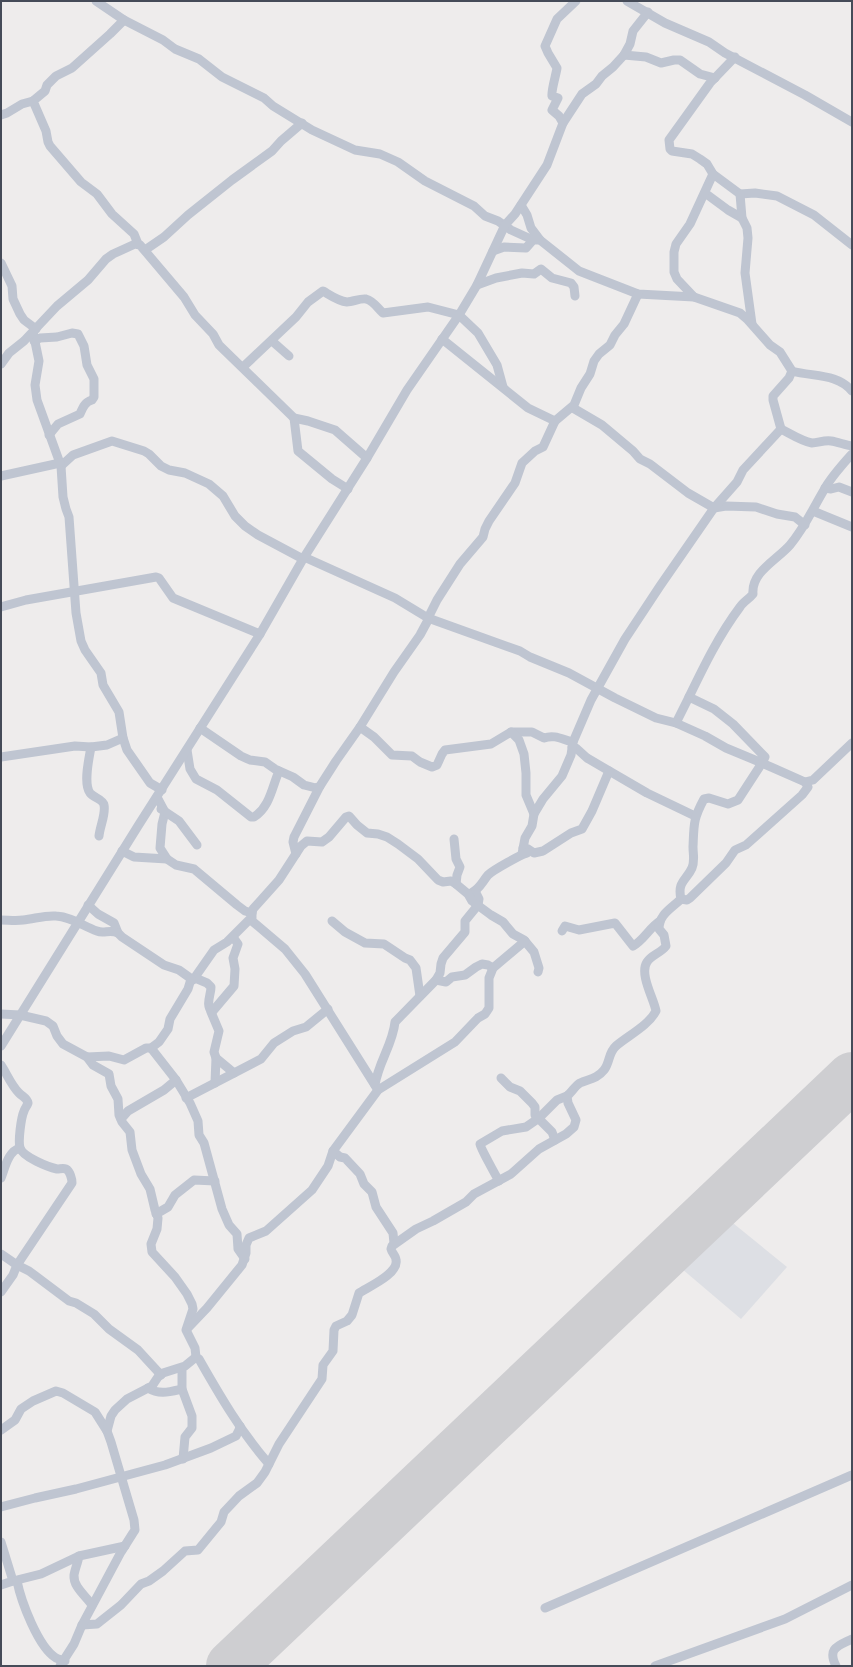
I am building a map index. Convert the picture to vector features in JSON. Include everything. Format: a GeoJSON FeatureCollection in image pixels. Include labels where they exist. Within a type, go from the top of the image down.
{"type":"FeatureCollection","features":[{"type":"Feature","properties":{"kind":"street"},"geometry":{"type":"LineString","coordinates":[[96,1],[124,20],[163,40],[175,49],[199,59],[222,77],[259,95],[273,106],[312,130],[355,150],[380,154],[398,162],[425,181],[474,206],[485,216],[511,230],[536,240],[579,270],[638,294],[694,297],[740,313],[752,324],[770,345],[780,352],[792,371],[804,374],[825,375],[844,384],[852,391]]}},
{"type":"Feature","properties":{"kind":"street"},"geometry":{"type":"LineString","coordinates":[[563,123],[552,109],[558,98],[552,96],[551,91],[555,83],[557,68],[548,53],[546,46],[557,19],[576,1]]}},
{"type":"Feature","properties":{"kind":"street"},"geometry":{"type":"LineString","coordinates":[[627,1],[671,25],[701,38],[852,122]]}},
{"type":"Feature","properties":{"kind":"street"},"geometry":{"type":"LineString","coordinates":[[1,1046],[88,905],[260,634],[303,558],[348,489],[407,390],[459,315],[505,226],[510,221],[547,165],[563,123],[582,94],[596,84],[602,76],[624,55],[630,44],[633,31],[648,12]]}},
{"type":"Feature","properties":{"kind":"street"},"geometry":{"type":"LineString","coordinates":[[1,115],[33,100],[45,91],[47,85],[56,76],[72,68],[124,20]]}},
{"type":"Feature","properties":{"kind":"street"},"geometry":{"type":"LineString","coordinates":[[624,55],[646,57],[661,62],[680,60],[700,74],[715,78]]}},
{"type":"Feature","properties":{"kind":"street"},"geometry":{"type":"LineString","coordinates":[[735,58],[715,78],[669,140],[668,143],[672,151],[692,154],[700,159],[707,164],[713,174],[740,194],[755,193],[777,196],[814,215],[852,245]]}},
{"type":"Feature","properties":{"kind":"street"},"geometry":{"type":"LineString","coordinates":[[33,100],[46,131],[50,146],[81,182],[97,194],[112,214],[134,234],[141,247],[184,297],[195,315],[213,334],[219,345],[294,418],[308,420],[335,430],[367,458]]}},
{"type":"Feature","properties":{"kind":"street"},"geometry":{"type":"LineString","coordinates":[[1,364],[9,353],[34,334],[56,306],[88,280],[106,259],[113,254],[141,247],[164,237],[188,215],[272,151],[302,123]]}},
{"type":"Feature","properties":{"kind":"street"},"geometry":{"type":"LineString","coordinates":[[694,297],[677,280],[674,272],[674,252],[676,244],[690,224],[713,174]]}},
{"type":"Feature","properties":{"kind":"street"},"geometry":{"type":"LineString","coordinates":[[705,193],[728,210],[742,218]]}},
{"type":"Feature","properties":{"kind":"street"},"geometry":{"type":"LineString","coordinates":[[740,194],[742,218],[747,228],[748,238],[745,273],[752,324]]}},
{"type":"Feature","properties":{"kind":"street"},"geometry":{"type":"LineString","coordinates":[[521,204],[526,211],[536,240]]}},
{"type":"Feature","properties":{"kind":"street"},"geometry":{"type":"LineString","coordinates":[[493,251],[504,247],[526,248],[536,240]]}},
{"type":"Feature","properties":{"kind":"street"},"geometry":{"type":"LineString","coordinates":[[1,262],[12,286],[13,299],[20,314],[34,334],[40,338],[57,338],[72,333],[78,334],[84,346],[87,365],[94,379],[94,397],[92,400],[87,402],[82,408],[80,414],[58,424],[49,435]]}},
{"type":"Feature","properties":{"kind":"street"},"geometry":{"type":"LineString","coordinates":[[476,284],[486,283],[496,278],[522,273],[534,274],[541,269],[552,278],[571,283],[574,287],[574,296]]}},
{"type":"Feature","properties":{"kind":"street"},"geometry":{"type":"LineString","coordinates":[[243,367],[272,341],[296,317],[308,302],[323,291],[336,299],[346,302],[363,298],[367,299],[384,313],[428,307],[459,315],[478,333],[497,365],[503,387]]}},
{"type":"Feature","properties":{"kind":"street"},"geometry":{"type":"LineString","coordinates":[[296,854],[293,842],[294,837],[320,786],[360,727],[394,672],[420,635],[437,600],[460,564],[483,537],[489,522],[515,484],[522,463],[535,451],[544,447],[555,421],[573,408],[577,402],[581,388],[590,374],[594,361],[599,354],[610,345],[615,335],[624,324],[638,294]]}},
{"type":"Feature","properties":{"kind":"street"},"geometry":{"type":"LineString","coordinates":[[34,334],[39,361],[35,385],[37,400],[60,461],[63,497],[70,518],[74,591],[81,641],[85,650],[101,673],[103,685],[119,712],[123,738],[127,750],[143,774],[160,793],[165,812],[162,824],[160,848],[166,859]]}},
{"type":"Feature","properties":{"kind":"street"},"geometry":{"type":"LineString","coordinates":[[442,339],[528,408],[555,421]]}},
{"type":"Feature","properties":{"kind":"street"},"geometry":{"type":"LineString","coordinates":[[272,341],[288,356]]}},
{"type":"Feature","properties":{"kind":"street"},"geometry":{"type":"LineString","coordinates":[[792,371],[789,378],[773,396],[781,429],[799,439],[814,443],[822,440],[829,440],[852,446]]}},
{"type":"Feature","properties":{"kind":"street"},"geometry":{"type":"LineString","coordinates":[[573,408],[602,425],[634,451],[640,459],[650,464],[688,493],[714,508],[726,506],[756,507],[777,514],[852,527]]}},
{"type":"Feature","properties":{"kind":"street"},"geometry":{"type":"LineString","coordinates":[[294,418],[298,451],[332,479],[348,489]]}},
{"type":"Feature","properties":{"kind":"street"},"geometry":{"type":"LineString","coordinates":[[472,893],[492,871],[516,859],[525,851],[525,838],[532,826],[534,814],[543,799],[562,776],[569,761],[572,745],[598,688],[633,626],[714,508],[737,482],[743,470],[781,429]]}},
{"type":"Feature","properties":{"kind":"street"},"geometry":{"type":"LineString","coordinates":[[1,476],[60,461],[112,441],[149,454],[161,466],[169,470],[185,473],[209,484],[223,496],[235,516],[245,526],[258,535],[303,558],[395,598],[428,618],[520,651],[530,657],[569,673],[656,718],[676,723],[705,736],[726,748],[808,783]]}},
{"type":"Feature","properties":{"kind":"street"},"geometry":{"type":"LineString","coordinates":[[676,723],[710,653],[740,607],[753,594],[752,587],[756,577],[790,545],[825,488],[843,462],[852,454]]}},
{"type":"Feature","properties":{"kind":"street"},"geometry":{"type":"LineString","coordinates":[[825,488],[831,489],[839,486],[852,492]]}},
{"type":"Feature","properties":{"kind":"street"},"geometry":{"type":"LineString","coordinates":[[1,607],[26,600],[158,577],[173,598],[260,634]]}},
{"type":"Feature","properties":{"kind":"street"},"geometry":{"type":"LineString","coordinates":[[499,1181],[480,1148],[480,1144],[502,1131],[526,1127],[539,1118],[557,1100],[573,1092],[580,1083],[599,1076],[607,1067],[612,1050],[655,1013],[656,1008],[649,993],[645,970],[647,962],[666,946],[664,935],[659,930],[660,921],[664,914],[681,899],[681,882],[692,869],[694,858],[693,832],[695,816],[706,798],[722,801],[728,804],[738,800],[765,757],[733,724],[714,709],[689,697]]}},
{"type":"Feature","properties":{"kind":"street"},"geometry":{"type":"LineString","coordinates":[[360,727],[374,737],[392,755],[412,756],[420,762],[432,767],[437,766],[445,750],[491,744],[511,732],[532,732],[544,738],[557,736],[572,745],[587,758],[609,771],[647,793],[695,816]]}},
{"type":"Feature","properties":{"kind":"street"},"geometry":{"type":"LineString","coordinates":[[200,728],[250,760],[265,762],[279,771],[293,777],[304,785],[313,788],[320,786]]}},
{"type":"Feature","properties":{"kind":"street"},"geometry":{"type":"LineString","coordinates":[[511,732],[519,740],[524,754],[526,795],[534,814]]}},
{"type":"Feature","properties":{"kind":"street"},"geometry":{"type":"LineString","coordinates":[[1,757],[75,746],[91,747],[107,744],[123,738]]}},
{"type":"Feature","properties":{"kind":"street"},"geometry":{"type":"LineString","coordinates":[[681,899],[687,900],[690,898],[726,863],[736,850],[746,845],[802,795],[808,783],[852,743]]}},
{"type":"Feature","properties":{"kind":"street"},"geometry":{"type":"LineString","coordinates":[[91,747],[87,776],[88,788],[104,806],[100,836]]}},
{"type":"Feature","properties":{"kind":"street"},"geometry":{"type":"LineString","coordinates":[[186,750],[190,769],[196,779],[217,790],[251,817],[257,815],[263,809],[269,799],[279,771]]}},
{"type":"Feature","properties":{"kind":"street"},"geometry":{"type":"LineString","coordinates":[[525,851],[534,853],[543,852],[571,833],[582,829],[592,811],[609,771]]}},
{"type":"Feature","properties":{"kind":"street"},"geometry":{"type":"LineString","coordinates":[[150,808],[161,809],[179,820],[197,845]]}},
{"type":"Feature","properties":{"kind":"street"},"geometry":{"type":"LineString","coordinates":[[186,1330],[207,1308],[242,1265],[245,1259],[246,1245],[249,1238],[266,1231],[312,1190],[337,1154],[376,1088],[380,1064],[384,1058],[394,1031],[395,1022],[436,980],[440,973],[440,964],[443,958],[465,932],[465,921],[478,905],[479,899],[472,893],[451,881],[443,882],[438,880],[408,851],[387,837],[367,833],[349,816],[346,817],[329,837],[322,842],[307,841],[301,846],[279,880],[253,909],[252,915],[254,924],[285,949],[305,974],[376,1088]]}},
{"type":"Feature","properties":{"kind":"street"},"geometry":{"type":"LineString","coordinates":[[454,839],[456,859],[460,867],[456,884]]}},
{"type":"Feature","properties":{"kind":"street"},"geometry":{"type":"LineString","coordinates":[[122,851],[134,857],[166,859],[176,865],[198,871],[245,912],[252,915]]}},
{"type":"Feature","properties":{"kind":"street"},"geometry":{"type":"LineString","coordinates":[[88,905],[98,914],[114,924],[118,933]]}},
{"type":"Feature","properties":{"kind":"street"},"geometry":{"type":"LineString","coordinates":[[478,905],[503,922],[513,934],[534,952],[539,968],[538,972]]}},
{"type":"Feature","properties":{"kind":"street"},"geometry":{"type":"LineString","coordinates":[[1,920],[20,920],[46,915],[58,916],[79,921],[96,931],[101,932],[112,930],[164,965],[179,970],[193,979],[207,983],[218,992],[229,993]]}},
{"type":"Feature","properties":{"kind":"street"},"geometry":{"type":"LineString","coordinates":[[87,1057],[108,1056],[124,1060],[136,1055],[146,1048],[151,1048],[159,1042],[168,1029],[170,1019],[193,979],[214,950],[233,937],[252,915]]}},
{"type":"Feature","properties":{"kind":"street"},"geometry":{"type":"LineString","coordinates":[[332,921],[345,932],[365,944],[384,944],[410,960],[416,968],[420,996]]}},
{"type":"Feature","properties":{"kind":"street"},"geometry":{"type":"LineString","coordinates":[[562,931],[565,926],[579,930],[615,923],[633,946],[644,938],[655,924],[660,921]]}},
{"type":"Feature","properties":{"kind":"street"},"geometry":{"type":"LineString","coordinates":[[211,1012],[214,1011],[218,1004],[234,986],[235,980],[233,958],[238,944],[233,937]]}},
{"type":"Feature","properties":{"kind":"street"},"geometry":{"type":"LineString","coordinates":[[376,1088],[455,1042],[478,1018],[484,1014],[489,1008],[489,978],[493,968],[521,941]]}},
{"type":"Feature","properties":{"kind":"street"},"geometry":{"type":"LineString","coordinates":[[436,980],[446,982],[452,977],[463,976],[482,964],[493,968]]}},
{"type":"Feature","properties":{"kind":"street"},"geometry":{"type":"LineString","coordinates":[[211,987],[208,1004],[219,1031],[214,1052],[216,1058],[216,1083]]}},
{"type":"Feature","properties":{"kind":"street"},"geometry":{"type":"LineString","coordinates":[[186,1098],[261,1059],[274,1043],[293,1031],[306,1027],[328,1009]]}},
{"type":"Feature","properties":{"kind":"street"},"geometry":{"type":"LineString","coordinates":[[1,1014],[20,1015],[46,1021],[53,1026],[57,1036],[63,1044],[87,1057],[93,1066],[108,1074],[110,1086],[118,1099],[119,1115],[130,1132],[132,1150],[141,1174],[150,1189],[158,1224],[151,1244],[152,1252],[164,1263],[190,1300],[192,1309],[186,1330],[195,1348],[196,1357],[199,1359],[240,1432],[269,1464]]}},
{"type":"Feature","properties":{"kind":"street"},"geometry":{"type":"LineString","coordinates":[[151,1048],[176,1080],[198,1121],[199,1135],[204,1143],[222,1209],[230,1225],[237,1234],[238,1249],[245,1259]]}},
{"type":"Feature","properties":{"kind":"street"},"geometry":{"type":"LineString","coordinates":[[216,1058],[225,1068],[234,1073]]}},
{"type":"Feature","properties":{"kind":"street"},"geometry":{"type":"LineString","coordinates":[[1,1065],[11,1083],[18,1092],[28,1100],[20,1134],[20,1148],[26,1156],[42,1164],[68,1170],[72,1180],[72,1183],[17,1265],[1,1292]]}},
{"type":"Feature","properties":{"kind":"street"},"geometry":{"type":"LineString","coordinates":[[501,1078],[510,1087],[520,1092],[532,1103],[535,1107],[535,1115],[552,1132],[555,1140]]}},
{"type":"Feature","properties":{"kind":"street"},"geometry":{"type":"LineString","coordinates":[[121,1119],[128,1111],[164,1090],[176,1080]]}},
{"type":"Feature","properties":{"kind":"street"},"geometry":{"type":"LineString","coordinates":[[82,1625],[97,1624],[121,1605],[141,1584],[149,1581],[164,1571],[185,1551],[198,1550],[221,1522],[224,1512],[239,1496],[257,1483],[269,1464],[278,1444],[322,1379],[324,1360],[333,1351],[334,1330],[336,1326],[347,1321],[352,1315],[359,1293],[375,1285],[396,1266],[396,1261],[391,1249],[394,1243],[416,1229],[466,1202],[474,1194],[511,1174],[539,1149],[566,1134],[576,1124],[576,1120],[567,1100],[567,1096]]}},
{"type":"Feature","properties":{"kind":"street"},"geometry":{"type":"LineString","coordinates":[[1,1178],[11,1153],[14,1149],[20,1148]]}},
{"type":"Feature","properties":{"kind":"street"},"geometry":{"type":"LineString","coordinates":[[337,1154],[345,1158],[351,1164],[360,1174],[364,1184],[372,1192],[376,1207],[393,1233],[394,1243]]}},
{"type":"Feature","properties":{"kind":"street"},"geometry":{"type":"LineString","coordinates":[[156,1214],[168,1207],[176,1196],[194,1180],[215,1181]]}},
{"type":"Feature","properties":{"kind":"street"},"geometry":{"type":"LineString","coordinates":[[1,1254],[29,1271],[69,1301],[76,1303],[94,1314],[109,1330],[138,1350],[161,1375]]}},
{"type":"Feature","properties":{"kind":"street"},"geometry":{"type":"LineString","coordinates":[[107,1431],[111,1416],[127,1399],[152,1386],[161,1375],[182,1368],[196,1357]]}},
{"type":"Feature","properties":{"kind":"street"},"geometry":{"type":"LineString","coordinates":[[182,1368],[182,1389],[192,1416],[192,1428],[185,1437],[183,1459]]}},
{"type":"Feature","properties":{"kind":"street"},"geometry":{"type":"LineString","coordinates":[[148,1388],[153,1392],[163,1393],[182,1389]]}},
{"type":"Feature","properties":{"kind":"street"},"geometry":{"type":"LineString","coordinates":[[1,1430],[15,1420],[21,1409],[33,1401],[56,1391],[63,1393],[95,1412],[107,1431],[134,1520],[135,1527],[131,1537],[92,1605],[74,1644],[63,1663],[56,1658],[40,1639],[30,1621],[1,1542]]}},
{"type":"Feature","properties":{"kind":"street"},"geometry":{"type":"LineString","coordinates":[[1,1507],[76,1489],[121,1476],[139,1473],[183,1459],[211,1448],[240,1432]]}},
{"type":"Feature","properties":{"kind":"street"},"geometry":{"type":"LineString","coordinates":[[545,1608],[852,1475]]}},
{"type":"Feature","properties":{"kind":"street"},"geometry":{"type":"LineString","coordinates":[[1,1585],[41,1574],[79,1556],[125,1546]]}},
{"type":"Feature","properties":{"kind":"street"},"geometry":{"type":"LineString","coordinates":[[79,1556],[74,1574],[74,1581],[92,1605]]}},
{"type":"Feature","properties":{"kind":"street"},"geometry":{"type":"LineString","coordinates":[[655,1666],[785,1619],[852,1585]]}},
{"type":"Feature","properties":{"kind":"street"},"geometry":{"type":"LineString","coordinates":[[836,1666],[832,1654],[835,1648],[852,1639]]}},
{"type":"Feature","properties":{"kind":"shaded area"},"geometry":{"type":"Polygon","coordinates":[[[723,1215],[787,1267],[741,1319],[675,1263],[723,1215]]]}},
{"type":"Feature","properties":{"kind":"runway"},"geometry":{"type":"LineString","coordinates":[[231,1666],[852,1077]]}}]}
